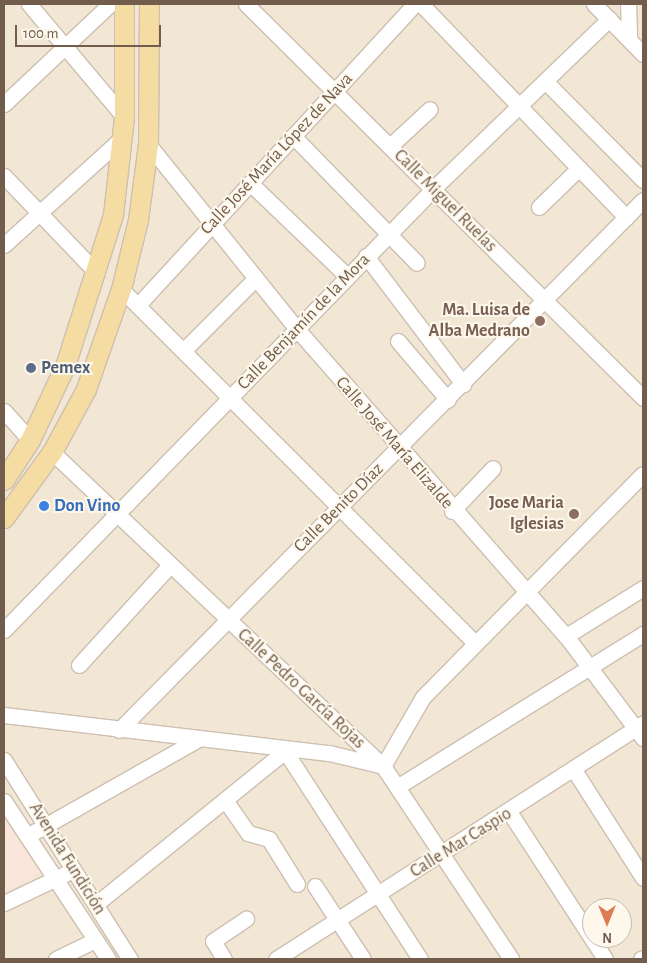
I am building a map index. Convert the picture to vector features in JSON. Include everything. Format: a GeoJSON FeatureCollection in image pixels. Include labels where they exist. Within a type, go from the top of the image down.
{"type":"FeatureCollection","features":[{"type":"Feature","properties":{"kind":"main road"},"geometry":{"type":"LineString","coordinates":[[4,480],[30,440],[65,366],[97,273],[113,215],[123,137],[124,4]]}},
{"type":"Feature","properties":{"kind":"main road"},"geometry":{"type":"LineString","coordinates":[[4,518],[52,452],[89,382],[121,289],[138,220],[148,144],[149,4]]}},
{"type":"Feature","properties":{"kind":"street"},"geometry":{"type":"LineString","coordinates":[[29,4],[124,117]]}},
{"type":"Feature","properties":{"kind":"street"},"geometry":{"type":"LineString","coordinates":[[4,104],[110,4]]}},
{"type":"Feature","properties":{"kind":"street","name":"Calle José María López de Nava"},"geometry":{"type":"LineString","coordinates":[[138,305],[415,4]]}},
{"type":"Feature","properties":{"kind":"street"},"geometry":{"type":"LineString","coordinates":[[421,4],[626,217]]}},
{"type":"Feature","properties":{"kind":"street"},"geometry":{"type":"LineString","coordinates":[[594,4],[643,54]]}},
{"type":"Feature","properties":{"kind":"street"},"geometry":{"type":"LineString","coordinates":[[628,4],[629,39]]}},
{"type":"Feature","properties":{"kind":"street","name":"Calle Miguel Ruelas"},"geometry":{"type":"LineString","coordinates":[[252,6],[334,91],[643,398]]}},
{"type":"Feature","properties":{"kind":"street","name":"Calle Benjamín de la Mora"},"geometry":{"type":"LineString","coordinates":[[4,630],[232,398],[366,256],[609,19]]}},
{"type":"Feature","properties":{"kind":"street"},"geometry":{"type":"LineString","coordinates":[[546,82],[643,180]]}},
{"type":"Feature","properties":{"kind":"street"},"geometry":{"type":"LineString","coordinates":[[390,146],[430,109]]}},
{"type":"Feature","properties":{"kind":"street"},"geometry":{"type":"LineString","coordinates":[[293,136],[417,263]]}},
{"type":"Feature","properties":{"kind":"street"},"geometry":{"type":"LineString","coordinates":[[4,245],[38,211],[123,137]]}},
{"type":"Feature","properties":{"kind":"street","name":"Calle José María Elizalde"},"geometry":{"type":"LineString","coordinates":[[148,144],[211,226],[296,328],[524,593],[566,636],[641,730]]}},
{"type":"Feature","properties":{"kind":"street"},"geometry":{"type":"LineString","coordinates":[[539,207],[578,168]]}},
{"type":"Feature","properties":{"kind":"street"},"geometry":{"type":"LineString","coordinates":[[4,176],[97,273]]}},
{"type":"Feature","properties":{"kind":"street"},"geometry":{"type":"LineString","coordinates":[[250,183],[347,276]]}},
{"type":"Feature","properties":{"kind":"street","name":"Calle Benito Díaz"},"geometry":{"type":"LineString","coordinates":[[119,730],[339,506],[546,301],[643,200]]}},
{"type":"Feature","properties":{"kind":"street"},"geometry":{"type":"LineString","coordinates":[[366,256],[462,384]]}},
{"type":"Feature","properties":{"kind":"street"},"geometry":{"type":"LineString","coordinates":[[184,350],[256,279]]}},
{"type":"Feature","properties":{"kind":"street"},"geometry":{"type":"LineString","coordinates":[[121,289],[475,643]]}},
{"type":"Feature","properties":{"kind":"street"},"geometry":{"type":"LineString","coordinates":[[398,341],[448,400]]}},
{"type":"Feature","properties":{"kind":"street"},"geometry":{"type":"LineString","coordinates":[[5,414],[30,440]]}},
{"type":"Feature","properties":{"kind":"street","name":"Calle Pedro García Rojas"},"geometry":{"type":"LineString","coordinates":[[52,452],[169,566],[383,766],[444,855],[511,959]]}},
{"type":"Feature","properties":{"kind":"street"},"geometry":{"type":"LineString","coordinates":[[452,510],[493,468]]}},
{"type":"Feature","properties":{"kind":"street"},"geometry":{"type":"LineString","coordinates":[[4,715],[285,751],[352,757],[383,766],[423,697],[643,474]]}},
{"type":"Feature","properties":{"kind":"street"},"geometry":{"type":"LineString","coordinates":[[79,665],[169,566]]}},
{"type":"Feature","properties":{"kind":"street"},"geometry":{"type":"LineString","coordinates":[[566,636],[643,588]]}},
{"type":"Feature","properties":{"kind":"street"},"geometry":{"type":"LineString","coordinates":[[397,787],[643,634]]}},
{"type":"Feature","properties":{"kind":"street","name":"Calle Mar Caspio"},"geometry":{"type":"LineString","coordinates":[[276,959],[444,855],[574,770],[641,730]]}},
{"type":"Feature","properties":{"kind":"street"},"geometry":{"type":"LineString","coordinates":[[27,836],[198,740]]}},
{"type":"Feature","properties":{"kind":"street"},"geometry":{"type":"LineString","coordinates":[[96,904],[285,751]]}},
{"type":"Feature","properties":{"kind":"street"},"geometry":{"type":"LineString","coordinates":[[285,751],[420,959]]}},
{"type":"Feature","properties":{"kind":"street","name":"Avenida Fundición"},"geometry":{"type":"LineString","coordinates":[[4,760],[8,772],[46,825],[130,959]]}},
{"type":"Feature","properties":{"kind":"street"},"geometry":{"type":"LineString","coordinates":[[574,770],[643,878]]}},
{"type":"Feature","properties":{"kind":"street"},"geometry":{"type":"LineString","coordinates":[[225,800],[248,833],[269,839],[297,884]]}},
{"type":"Feature","properties":{"kind":"street","name":"Avenida Fundición"},"geometry":{"type":"LineString","coordinates":[[4,801],[108,959]]}},
{"type":"Feature","properties":{"kind":"street"},"geometry":{"type":"LineString","coordinates":[[510,813],[606,959]]}},
{"type":"Feature","properties":{"kind":"street"},"geometry":{"type":"LineString","coordinates":[[4,903],[73,870]]}},
{"type":"Feature","properties":{"kind":"street"},"geometry":{"type":"LineString","coordinates":[[315,886],[363,959]]}},
{"type":"Feature","properties":{"kind":"street"},"geometry":{"type":"LineString","coordinates":[[224,959],[213,942],[246,919]]}},
{"type":"Feature","properties":{"kind":"street"},"geometry":{"type":"LineString","coordinates":[[56,959],[95,940]]}},
{"type":"Feature","properties":{"kind":"shaded area"},"geometry":{"type":"Polygon","coordinates":[[[4,4],[643,4],[643,959],[4,959],[4,4]]]}},
{"type":"Feature","properties":{"kind":"shaded area"},"geometry":{"type":"Polygon","coordinates":[[[4,819],[40,873],[4,892],[4,819]]]}},
{"type":"Feature","properties":{"kind":"place","name":"Ma. Luisa de Alba Medrano"},"geometry":{"type":"Point","coordinates":[540,321]}},
{"type":"Feature","properties":{"kind":"place","name":"Pemex"},"geometry":{"type":"Point","coordinates":[31,368]}},
{"type":"Feature","properties":{"kind":"place","name":"Don Vino"},"geometry":{"type":"Point","coordinates":[44,506]}},
{"type":"Feature","properties":{"kind":"place","name":"Jose Maria Iglesias"},"geometry":{"type":"Point","coordinates":[574,514]}}]}
